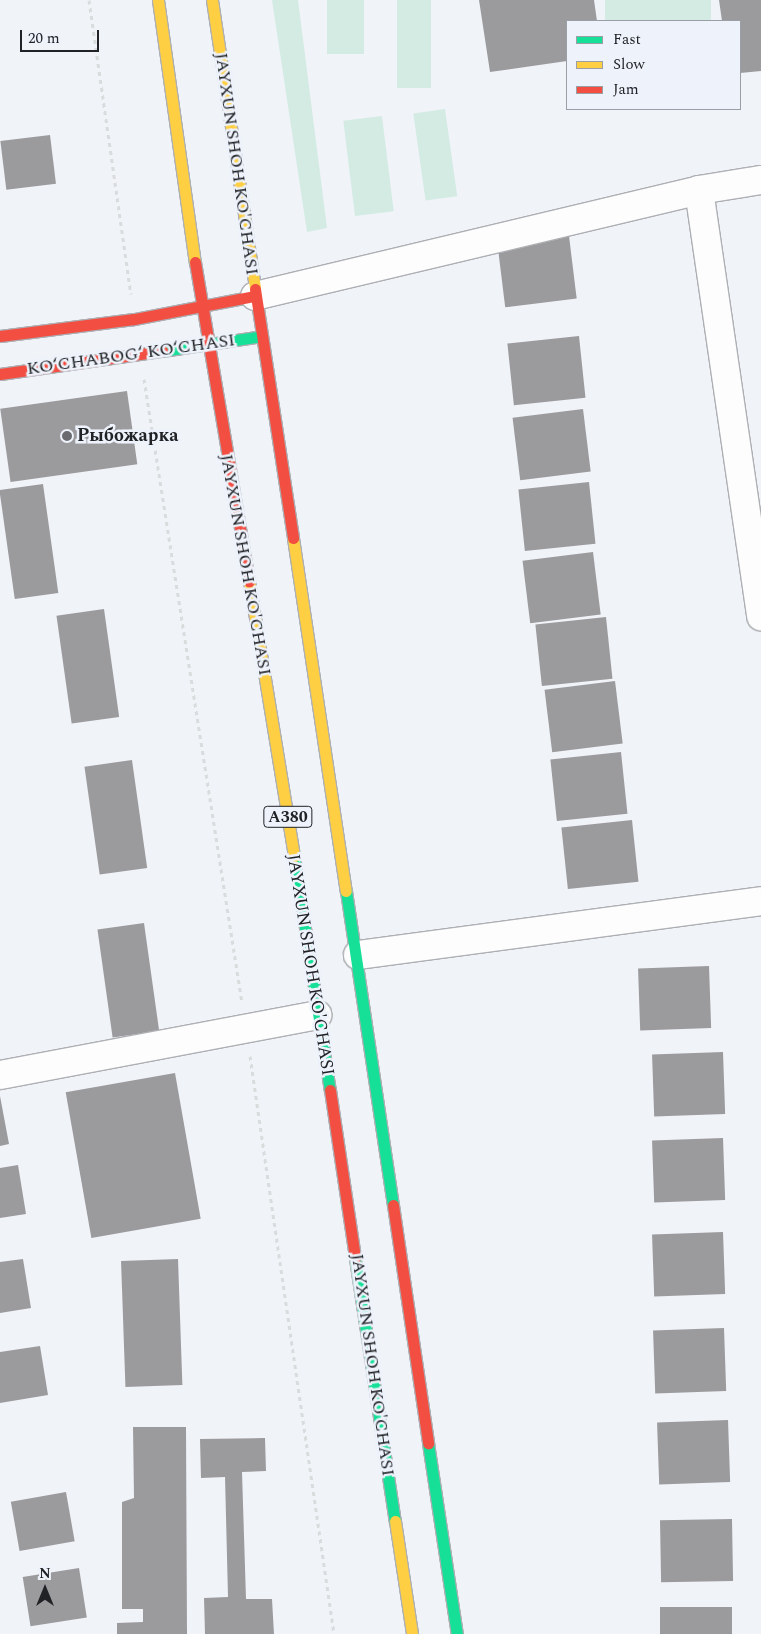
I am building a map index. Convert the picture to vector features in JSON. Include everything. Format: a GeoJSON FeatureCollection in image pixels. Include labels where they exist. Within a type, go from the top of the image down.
{"type":"FeatureCollection","features":[{"type":"Feature","properties":{"kind":"main road","name":"JAYXUN SHOH KO'CHASI"},"geometry":{"type":"LineString","coordinates":[[158,0],[201,308],[280,763],[316,1016],[412,1634]]}},
{"type":"Feature","properties":{"kind":"main road","name":"JAYXUN SHOH KO'CHASI"},"geometry":{"type":"LineString","coordinates":[[212,0],[358,955],[457,1634]]}},
{"type":"Feature","properties":{"kind":"main road","name":"KO‘CHABOG‘ KO‘CHASI"},"geometry":{"type":"LineString","coordinates":[[0,336],[134,319],[201,308],[256,296]]}},
{"type":"Feature","properties":{"kind":"main road","name":"KO‘CHABOG‘ KO‘CHASI"},"geometry":{"type":"LineString","coordinates":[[0,374],[207,346],[262,336]]}},
{"type":"Feature","properties":{"kind":"street"},"geometry":{"type":"LineString","coordinates":[[256,296],[699,190],[761,180]]}},
{"type":"Feature","properties":{"kind":"street"},"geometry":{"type":"LineString","coordinates":[[699,190],[761,618]]}},
{"type":"Feature","properties":{"kind":"street"},"geometry":{"type":"LineString","coordinates":[[358,955],[761,901]]}},
{"type":"Feature","properties":{"kind":"street"},"geometry":{"type":"LineString","coordinates":[[0,1075],[316,1016]]}},
{"type":"Feature","properties":{"kind":"path"},"geometry":{"type":"LineString","coordinates":[[89,0],[134,319]]}},
{"type":"Feature","properties":{"kind":"path"},"geometry":{"type":"LineString","coordinates":[[140,355],[246,1030],[334,1634]]}},
{"type":"Feature","properties":{"kind":"green space"},"geometry":{"type":"Polygon","coordinates":[[[272,0],[298,0],[327,228],[307,232],[272,0]]]}},
{"type":"Feature","properties":{"kind":"green space"},"geometry":{"type":"Polygon","coordinates":[[[327,0],[364,0],[364,54],[327,54],[327,0]]]}},
{"type":"Feature","properties":{"kind":"green space"},"geometry":{"type":"Polygon","coordinates":[[[397,0],[431,0],[431,88],[397,88],[397,0]]]}},
{"type":"Feature","properties":{"kind":"green space"},"geometry":{"type":"Polygon","coordinates":[[[605,0],[711,0],[711,20],[605,20],[605,0]]]}},
{"type":"Feature","properties":{"kind":"green space"},"geometry":{"type":"Polygon","coordinates":[[[445,109],[457,196],[426,201],[413,113],[445,109]]]}},
{"type":"Feature","properties":{"kind":"green space"},"geometry":{"type":"Polygon","coordinates":[[[382,116],[394,211],[355,216],[343,121],[382,116]]]}},
{"type":"Feature","properties":{"kind":"building"},"geometry":{"type":"Polygon","coordinates":[[[479,0],[594,0],[597,20],[566,20],[566,61],[490,72],[479,0]]]}},
{"type":"Feature","properties":{"kind":"building"},"geometry":{"type":"Polygon","coordinates":[[[719,0],[761,0],[761,71],[741,73],[741,20],[722,20],[719,0]]]}},
{"type":"Feature","properties":{"kind":"building"},"geometry":{"type":"Polygon","coordinates":[[[50,135],[56,184],[6,190],[0,141],[50,135]]]}},
{"type":"Feature","properties":{"kind":"building"},"geometry":{"type":"Polygon","coordinates":[[[569,236],[577,299],[505,307],[498,245],[569,236]]]}},
{"type":"Feature","properties":{"kind":"building"},"geometry":{"type":"Polygon","coordinates":[[[579,336],[585,398],[514,405],[507,344],[579,336]]]}},
{"type":"Feature","properties":{"kind":"building","name":"Рыбожарка"},"geometry":{"type":"Polygon","coordinates":[[[127,391],[137,464],[11,482],[0,409],[127,391]]]}},
{"type":"Feature","properties":{"kind":"building"},"geometry":{"type":"Polygon","coordinates":[[[583,409],[591,472],[520,480],[513,418],[583,409]]]}},
{"type":"Feature","properties":{"kind":"building"},"geometry":{"type":"Polygon","coordinates":[[[589,482],[595,544],[525,551],[518,489],[589,482]]]}},
{"type":"Feature","properties":{"kind":"building"},"geometry":{"type":"Polygon","coordinates":[[[43,484],[58,593],[15,599],[0,490],[43,484]]]}},
{"type":"Feature","properties":{"kind":"building"},"geometry":{"type":"Polygon","coordinates":[[[593,552],[601,615],[530,623],[523,561],[593,552]]]}},
{"type":"Feature","properties":{"kind":"building"},"geometry":{"type":"Polygon","coordinates":[[[104,609],[119,717],[72,724],[56,616],[104,609]]]}},
{"type":"Feature","properties":{"kind":"building"},"geometry":{"type":"Polygon","coordinates":[[[606,617],[612,679],[542,686],[535,624],[606,617]]]}},
{"type":"Feature","properties":{"kind":"building"},"geometry":{"type":"Polygon","coordinates":[[[615,681],[623,744],[552,752],[545,690],[615,681]]]}},
{"type":"Feature","properties":{"kind":"building"},"geometry":{"type":"Polygon","coordinates":[[[621,752],[627,814],[557,821],[550,759],[621,752]]]}},
{"type":"Feature","properties":{"kind":"building"},"geometry":{"type":"Polygon","coordinates":[[[132,760],[147,868],[100,875],[84,767],[132,760]]]}},
{"type":"Feature","properties":{"kind":"building"},"geometry":{"type":"Polygon","coordinates":[[[632,820],[638,882],[568,889],[561,827],[632,820]]]}},
{"type":"Feature","properties":{"kind":"building"},"geometry":{"type":"Polygon","coordinates":[[[144,923],[159,1031],[113,1037],[97,930],[144,923]]]}},
{"type":"Feature","properties":{"kind":"building"},"geometry":{"type":"Polygon","coordinates":[[[709,966],[711,1028],[640,1030],[638,968],[709,966]]]}},
{"type":"Feature","properties":{"kind":"building"},"geometry":{"type":"Polygon","coordinates":[[[723,1052],[725,1114],[654,1116],[652,1054],[723,1052]]]}},
{"type":"Feature","properties":{"kind":"building"},"geometry":{"type":"Polygon","coordinates":[[[175,1073],[201,1219],[91,1238],[66,1092],[175,1073]]]}},
{"type":"Feature","properties":{"kind":"building"},"geometry":{"type":"Polygon","coordinates":[[[0,1096],[9,1144],[0,1146],[0,1096]]]}},
{"type":"Feature","properties":{"kind":"building"},"geometry":{"type":"Polygon","coordinates":[[[723,1138],[725,1200],[654,1202],[652,1140],[723,1138]]]}},
{"type":"Feature","properties":{"kind":"building"},"geometry":{"type":"Polygon","coordinates":[[[18,1165],[26,1214],[0,1218],[0,1168],[18,1165]]]}},
{"type":"Feature","properties":{"kind":"building"},"geometry":{"type":"Polygon","coordinates":[[[723,1232],[725,1294],[654,1296],[652,1234],[723,1232]]]}},
{"type":"Feature","properties":{"kind":"building"},"geometry":{"type":"Polygon","coordinates":[[[23,1259],[31,1308],[0,1313],[0,1262],[23,1259]]]}},
{"type":"Feature","properties":{"kind":"building"},"geometry":{"type":"Polygon","coordinates":[[[178,1259],[182,1385],[125,1387],[121,1261],[178,1259]]]}},
{"type":"Feature","properties":{"kind":"building"},"geometry":{"type":"Polygon","coordinates":[[[724,1328],[726,1391],[655,1393],[653,1330],[724,1328]]]}},
{"type":"Feature","properties":{"kind":"building"},"geometry":{"type":"Polygon","coordinates":[[[40,1346],[48,1395],[0,1403],[0,1352],[40,1346]]]}},
{"type":"Feature","properties":{"kind":"building"},"geometry":{"type":"Polygon","coordinates":[[[728,1420],[730,1482],[659,1484],[657,1422],[728,1420]]]}},
{"type":"Feature","properties":{"kind":"building"},"geometry":{"type":"Polygon","coordinates":[[[133,1427],[186,1427],[187,1634],[117,1634],[117,1623],[143,1622],[143,1609],[122,1609],[122,1502],[134,1498],[133,1427]]]}},
{"type":"Feature","properties":{"kind":"building"},"geometry":{"type":"Polygon","coordinates":[[[265,1438],[266,1471],[242,1472],[246,1599],[272,1599],[274,1634],[205,1634],[204,1598],[228,1597],[225,1477],[201,1478],[200,1439],[265,1438]]]}},
{"type":"Feature","properties":{"kind":"building"},"geometry":{"type":"Polygon","coordinates":[[[66,1492],[75,1541],[20,1551],[11,1502],[66,1492]]]}},
{"type":"Feature","properties":{"kind":"building"},"geometry":{"type":"Polygon","coordinates":[[[732,1519],[733,1581],[661,1582],[660,1520],[732,1519]]]}},
{"type":"Feature","properties":{"kind":"building"},"geometry":{"type":"Polygon","coordinates":[[[79,1568],[87,1617],[31,1626],[23,1577],[79,1568]]]}},
{"type":"Feature","properties":{"kind":"building"},"geometry":{"type":"Polygon","coordinates":[[[660,1607],[732,1607],[732,1634],[660,1634],[660,1607]]]}},
{"type":"Feature","properties":{"kind":"traffic: fast"},"geometry":{"type":"LineString","coordinates":[[162,351],[262,336]]}},
{"type":"Feature","properties":{"kind":"traffic: fast"},"geometry":{"type":"LineString","coordinates":[[294,856],[330,1090]]}},
{"type":"Feature","properties":{"kind":"traffic: fast"},"geometry":{"type":"LineString","coordinates":[[346,891],[393,1205]]}},
{"type":"Feature","properties":{"kind":"traffic: fast"},"geometry":{"type":"LineString","coordinates":[[355,1258],[395,1521]]}},
{"type":"Feature","properties":{"kind":"traffic: fast"},"geometry":{"type":"LineString","coordinates":[[428,1443],[457,1634]]}},
{"type":"Feature","properties":{"kind":"traffic: slow"},"geometry":{"type":"LineString","coordinates":[[158,0],[195,262]]}},
{"type":"Feature","properties":{"kind":"traffic: slow"},"geometry":{"type":"LineString","coordinates":[[212,0],[255,289]]}},
{"type":"Feature","properties":{"kind":"traffic: slow"},"geometry":{"type":"LineString","coordinates":[[293,538],[346,891]]}},
{"type":"Feature","properties":{"kind":"traffic: slow"},"geometry":{"type":"LineString","coordinates":[[249,581],[294,856]]}},
{"type":"Feature","properties":{"kind":"traffic: slow"},"geometry":{"type":"LineString","coordinates":[[395,1521],[412,1634]]}},
{"type":"Feature","properties":{"kind":"traffic: jam"},"geometry":{"type":"LineString","coordinates":[[195,262],[249,581]]}},
{"type":"Feature","properties":{"kind":"traffic: jam"},"geometry":{"type":"LineString","coordinates":[[255,289],[293,538]]}},
{"type":"Feature","properties":{"kind":"traffic: jam"},"geometry":{"type":"LineString","coordinates":[[0,336],[134,319],[255,296]]}},
{"type":"Feature","properties":{"kind":"traffic: jam"},"geometry":{"type":"LineString","coordinates":[[0,374],[162,351]]}},
{"type":"Feature","properties":{"kind":"traffic: jam"},"geometry":{"type":"LineString","coordinates":[[330,1090],[355,1258]]}},
{"type":"Feature","properties":{"kind":"traffic: jam"},"geometry":{"type":"LineString","coordinates":[[393,1205],[428,1443]]}},
{"type":"Feature","properties":{"kind":"place","name":"Рыбожарка"},"geometry":{"type":"Point","coordinates":[67,436]}}]}
